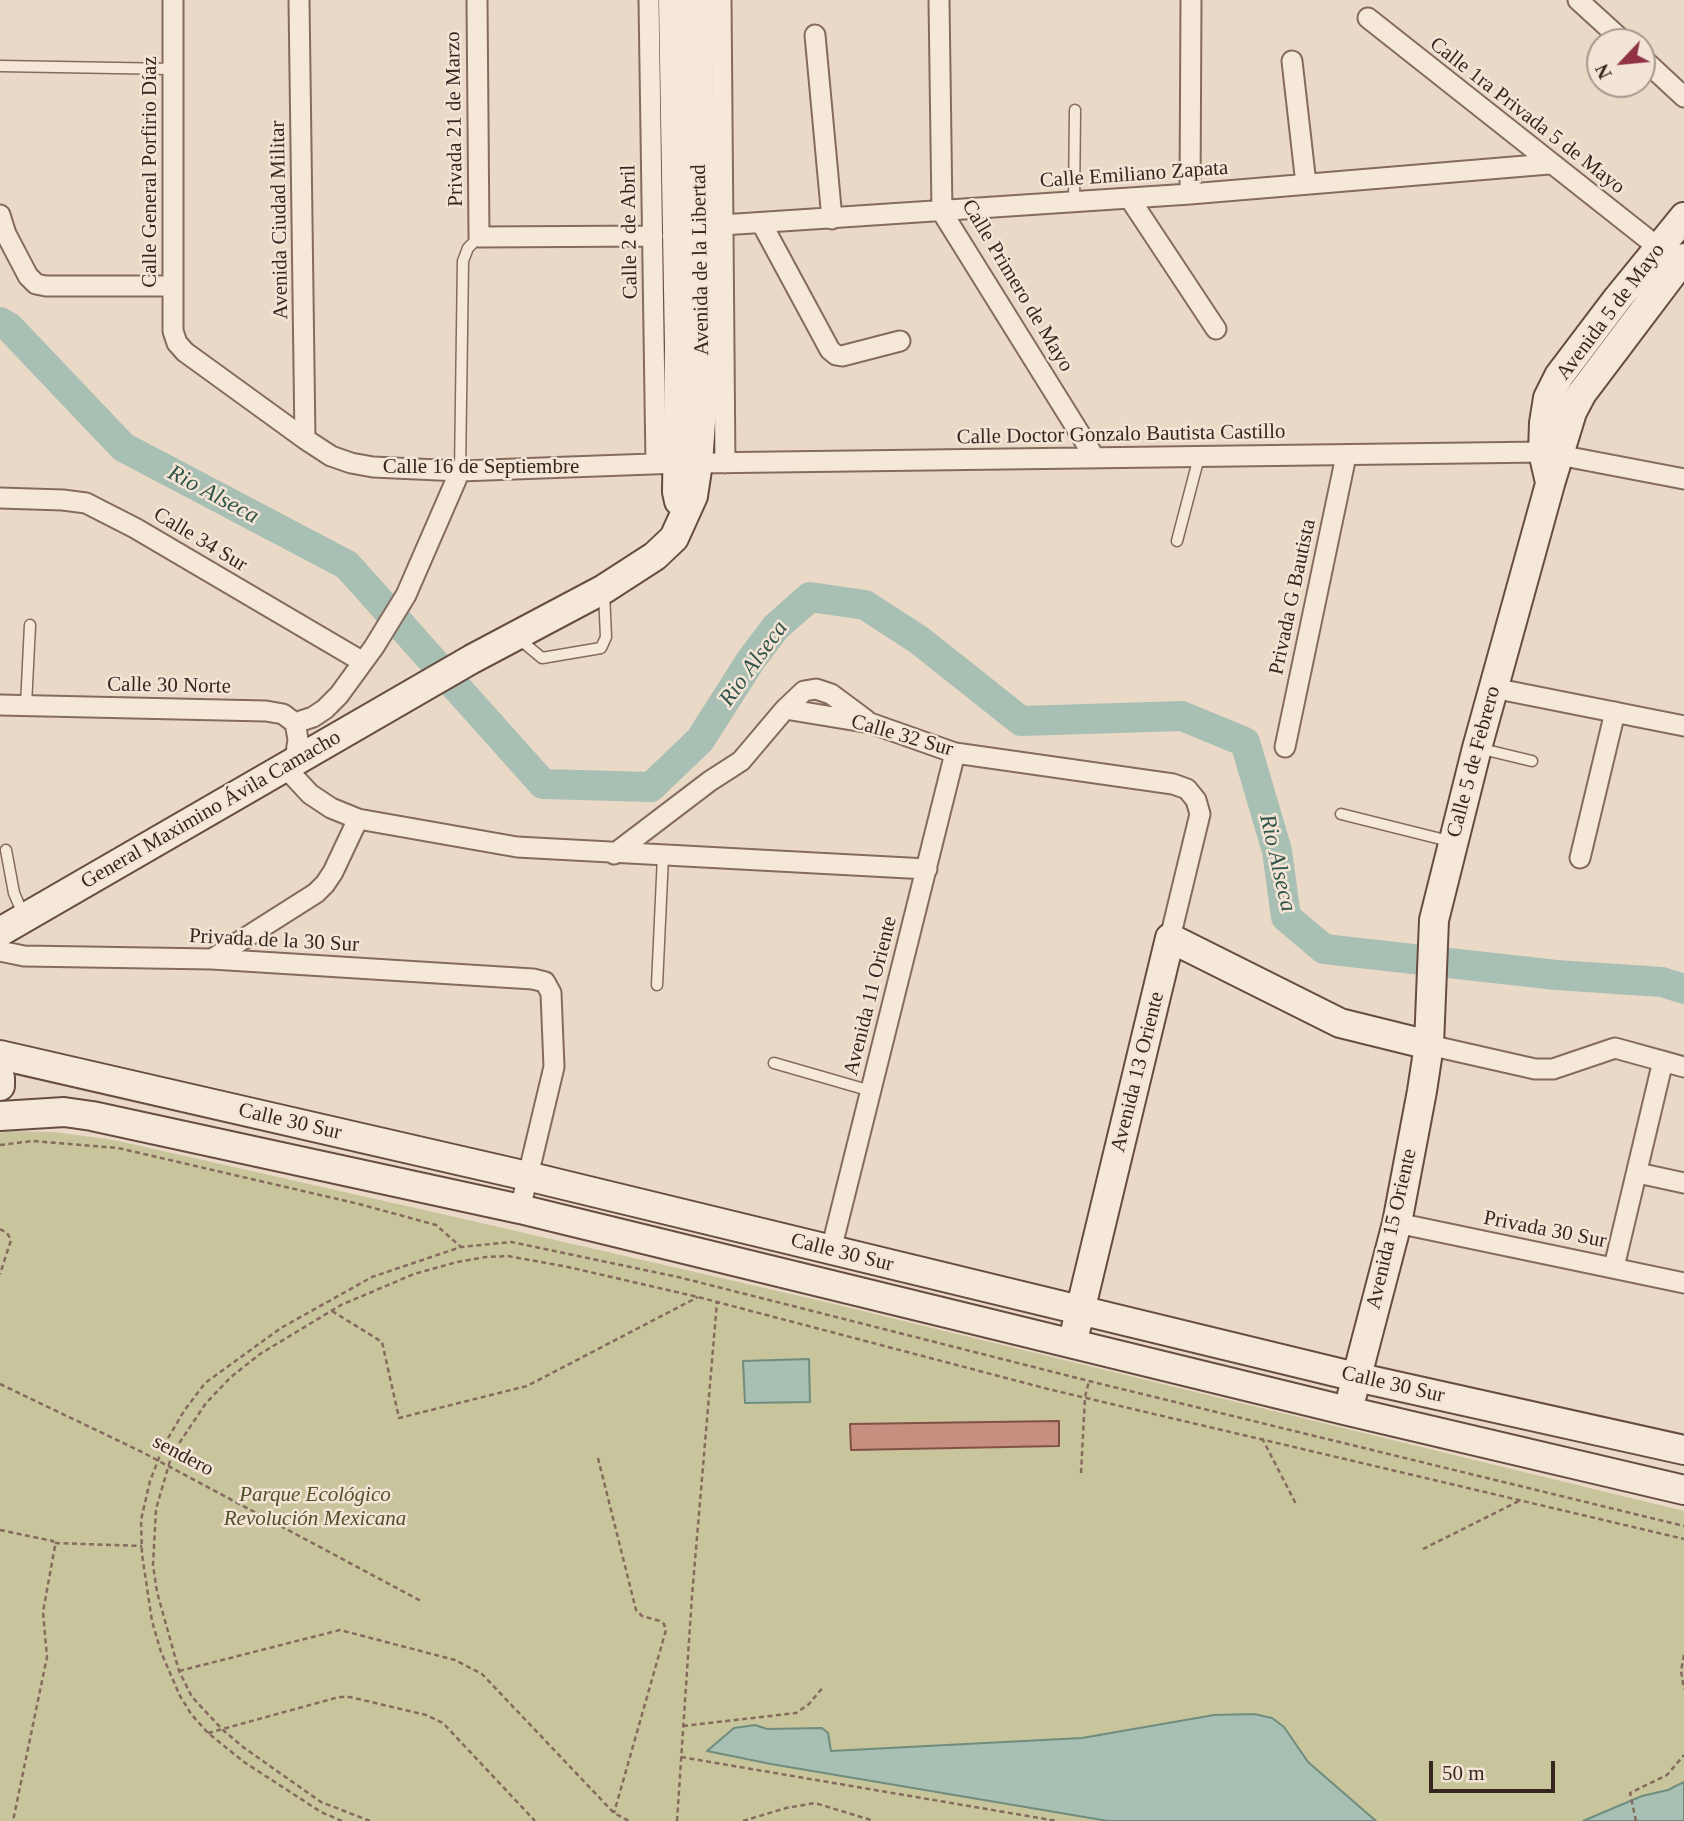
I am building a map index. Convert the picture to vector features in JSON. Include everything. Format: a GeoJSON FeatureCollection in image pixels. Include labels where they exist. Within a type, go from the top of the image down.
{"type":"FeatureCollection","features":[{"type":"Feature","properties":{"kind":"main road","name":"Avenida de la Libertad"},"geometry":{"type":"LineString","coordinates":[[673,0],[691,346]]}},
{"type":"Feature","properties":{"kind":"main road","name":"Avenida de la Libertad"},"geometry":{"type":"LineString","coordinates":[[421,688],[604,589],[655,556],[674,538],[683,518],[677,492],[690,463],[698,0]]}},
{"type":"Feature","properties":{"kind":"main road","name":"Avenida 5 de Mayo"},"geometry":{"type":"LineString","coordinates":[[1552,454],[1583,393],[1671,253],[1684,217]]}},
{"type":"Feature","properties":{"kind":"main road","name":"Calle 5 de Febrero"},"geometry":{"type":"LineString","coordinates":[[1429,1045],[1434,920],[1477,748],[1550,484],[1552,454]]}},
{"type":"Feature","properties":{"kind":"main road","name":"General Maximino Ávila Camacho"},"geometry":{"type":"LineString","coordinates":[[0,932],[421,688]]}},
{"type":"Feature","properties":{"kind":"main road"},"geometry":{"type":"LineString","coordinates":[[1170,938],[1313,1012],[1340,1023],[1429,1045]]}},
{"type":"Feature","properties":{"kind":"main road","name":"Avenida 13 Oriente"},"geometry":{"type":"LineString","coordinates":[[1073,1344],[1170,938]]}},
{"type":"Feature","properties":{"kind":"main road","name":"Avenida 15 Oriente"},"geometry":{"type":"LineString","coordinates":[[1348,1411],[1398,1223],[1429,1045]]}},
{"type":"Feature","properties":{"kind":"main road","name":"Calle 30 Sur"},"geometry":{"type":"LineString","coordinates":[[0,1055],[527,1176],[1356,1377],[1684,1450]]}},
{"type":"Feature","properties":{"kind":"main road"},"geometry":{"type":"LineString","coordinates":[[0,1078],[0,1086]]}},
{"type":"Feature","properties":{"kind":"main road","name":"Calle 30 Sur"},"geometry":{"type":"LineString","coordinates":[[0,1115],[64,1112],[92,1116],[520,1209],[1684,1490]]}},
{"type":"Feature","properties":{"kind":"street","name":"Calle General Porfirio Díaz"},"geometry":{"type":"LineString","coordinates":[[173,0],[173,331],[177,343]]}},
{"type":"Feature","properties":{"kind":"street","name":"Avenida Ciudad Militar"},"geometry":{"type":"LineString","coordinates":[[299,0],[305,439]]}},
{"type":"Feature","properties":{"kind":"street","name":"Privada 21 de Marzo"},"geometry":{"type":"LineString","coordinates":[[477,0],[479,237]]}},
{"type":"Feature","properties":{"kind":"street","name":"Calle 2 de Abril"},"geometry":{"type":"LineString","coordinates":[[649,0],[653,236],[690,463]]}},
{"type":"Feature","properties":{"kind":"street"},"geometry":{"type":"LineString","coordinates":[[690,463],[722,225],[721,0]]}},
{"type":"Feature","properties":{"kind":"street","name":"Calle Primero de Mayo"},"geometry":{"type":"LineString","coordinates":[[939,0],[942,212],[1095,458]]}},
{"type":"Feature","properties":{"kind":"street"},"geometry":{"type":"LineString","coordinates":[[1190,194],[1191,0]]}},
{"type":"Feature","properties":{"kind":"street"},"geometry":{"type":"LineString","coordinates":[[1578,0],[1609,28]]}},
{"type":"Feature","properties":{"kind":"street","name":"Calle 1ra Privada 5 de Mayo"},"geometry":{"type":"LineString","coordinates":[[1368,18],[1549,164],[1671,253]]}},
{"type":"Feature","properties":{"kind":"street"},"geometry":{"type":"LineString","coordinates":[[815,35],[832,219]]}},
{"type":"Feature","properties":{"kind":"street"},"geometry":{"type":"LineString","coordinates":[[1292,61],[1306,184]]}},
{"type":"Feature","properties":{"kind":"street"},"geometry":{"type":"LineString","coordinates":[[1656,71],[1684,97]]}},
{"type":"Feature","properties":{"kind":"street","name":"Calle Emiliano Zapata"},"geometry":{"type":"LineString","coordinates":[[722,225],[1130,199],[1549,164]]}},
{"type":"Feature","properties":{"kind":"street"},"geometry":{"type":"LineString","coordinates":[[1130,199],[1216,330]]}},
{"type":"Feature","properties":{"kind":"street"},"geometry":{"type":"LineString","coordinates":[[0,215],[6,234],[28,276],[36,284],[173,286]]}},
{"type":"Feature","properties":{"kind":"street"},"geometry":{"type":"LineString","coordinates":[[762,224],[835,355],[842,356],[900,341]]}},
{"type":"Feature","properties":{"kind":"street"},"geometry":{"type":"LineString","coordinates":[[479,237],[653,236]]}},
{"type":"Feature","properties":{"kind":"street","name":"Calle 16 de Septiembre"},"geometry":{"type":"LineString","coordinates":[[177,343],[185,352],[305,439],[331,456],[351,463],[373,467],[460,471],[690,463]]}},
{"type":"Feature","properties":{"kind":"street","name":"Calle Doctor Gonzalo Bautista Castillo"},"geometry":{"type":"LineString","coordinates":[[690,463],[1552,454],[1684,479]]}},
{"type":"Feature","properties":{"kind":"street","name":"Privada G Bautista"},"geometry":{"type":"LineString","coordinates":[[1285,747],[1346,456]]}},
{"type":"Feature","properties":{"kind":"street"},"geometry":{"type":"LineString","coordinates":[[460,471],[406,595],[368,655],[339,695],[319,713],[295,723],[298,739],[290,764],[321,801],[358,819],[517,847],[927,869]]}},
{"type":"Feature","properties":{"kind":"street","name":"Calle 34 Sur"},"geometry":{"type":"LineString","coordinates":[[0,498],[86,503],[368,655]]}},
{"type":"Feature","properties":{"kind":"street"},"geometry":{"type":"LineString","coordinates":[[1493,688],[1684,726]]}},
{"type":"Feature","properties":{"kind":"street"},"geometry":{"type":"LineString","coordinates":[[339,695],[341,713],[354,727]]}},
{"type":"Feature","properties":{"kind":"street","name":"Calle 30 Norte"},"geometry":{"type":"LineString","coordinates":[[0,705],[266,711],[283,714],[295,723]]}},
{"type":"Feature","properties":{"kind":"street","name":"Calle 32 Sur"},"geometry":{"type":"LineString","coordinates":[[614,854],[710,780],[741,761],[785,709],[870,723],[955,753],[1173,784],[1187,789],[1196,800]]}},
{"type":"Feature","properties":{"kind":"street"},"geometry":{"type":"LineString","coordinates":[[1580,858],[1615,712]]}},
{"type":"Feature","properties":{"kind":"street","name":"Avenida 11 Oriente"},"geometry":{"type":"LineString","coordinates":[[831,1250],[955,753]]}},
{"type":"Feature","properties":{"kind":"street","name":"Avenida 13 Oriente"},"geometry":{"type":"LineString","coordinates":[[1170,938],[1199,814],[1196,800]]}},
{"type":"Feature","properties":{"kind":"street"},"geometry":{"type":"LineString","coordinates":[[212,959],[326,884],[358,819]]}},
{"type":"Feature","properties":{"kind":"street","name":"Privada de la 30 Sur"},"geometry":{"type":"LineString","coordinates":[[0,951],[24,956],[212,959],[533,979],[545,982],[551,993],[554,1067],[527,1176]]}},
{"type":"Feature","properties":{"kind":"street"},"geometry":{"type":"LineString","coordinates":[[1429,1045],[1535,1069],[1553,1069],[1615,1048],[1684,1067]]}},
{"type":"Feature","properties":{"kind":"street"},"geometry":{"type":"LineString","coordinates":[[1614,1267],[1663,1060]]}},
{"type":"Feature","properties":{"kind":"street"},"geometry":{"type":"LineString","coordinates":[[1638,1173],[1684,1183]]}},
{"type":"Feature","properties":{"kind":"street"},"geometry":{"type":"LineString","coordinates":[[520,1209],[527,1176]]}},
{"type":"Feature","properties":{"kind":"street","name":"Privada 30 Sur"},"geometry":{"type":"LineString","coordinates":[[1398,1223],[1684,1283]]}},
{"type":"Feature","properties":{"kind":"lane"},"geometry":{"type":"LineString","coordinates":[[0,66],[174,69]]}},
{"type":"Feature","properties":{"kind":"lane"},"geometry":{"type":"LineString","coordinates":[[1074,202],[1075,110]]}},
{"type":"Feature","properties":{"kind":"lane"},"geometry":{"type":"LineString","coordinates":[[460,471],[463,261],[468,248],[479,237]]}},
{"type":"Feature","properties":{"kind":"lane"},"geometry":{"type":"LineString","coordinates":[[1177,541],[1199,457]]}},
{"type":"Feature","properties":{"kind":"lane"},"geometry":{"type":"LineString","coordinates":[[516,636],[542,658],[601,648],[606,637],[604,589]]}},
{"type":"Feature","properties":{"kind":"lane"},"geometry":{"type":"LineString","coordinates":[[26,705],[30,625]]}},
{"type":"Feature","properties":{"kind":"lane"},"geometry":{"type":"LineString","coordinates":[[1477,748],[1532,761]]}},
{"type":"Feature","properties":{"kind":"lane"},"geometry":{"type":"LineString","coordinates":[[1341,814],[1454,842]]}},
{"type":"Feature","properties":{"kind":"lane"},"geometry":{"type":"LineString","coordinates":[[6,850],[14,893],[24,918]]}},
{"type":"Feature","properties":{"kind":"lane"},"geometry":{"type":"LineString","coordinates":[[657,985],[663,856]]}},
{"type":"Feature","properties":{"kind":"lane"},"geometry":{"type":"LineString","coordinates":[[774,1063],[871,1091]]}},
{"type":"Feature","properties":{"kind":"path"},"geometry":{"type":"LineString","coordinates":[[0,1145],[33,1142],[118,1148],[436,1225],[461,1247]]}},
{"type":"Feature","properties":{"kind":"path"},"geometry":{"type":"LineString","coordinates":[[0,1229],[7,1233],[11,1240],[0,1274]]}},
{"type":"Feature","properties":{"kind":"path"},"geometry":{"type":"LineString","coordinates":[[342,1821],[321,1812],[244,1762],[191,1714],[161,1652],[152,1621],[141,1520],[150,1481],[164,1445],[205,1383],[281,1328],[372,1277],[461,1247],[511,1242],[678,1277],[1089,1381],[1684,1526]]}},
{"type":"Feature","properties":{"kind":"path"},"geometry":{"type":"LineString","coordinates":[[370,1821],[321,1802],[222,1729],[192,1697],[179,1671],[162,1616],[153,1565],[156,1509],[172,1454],[206,1403],[231,1377],[260,1354],[332,1311],[414,1274],[457,1262],[508,1256],[568,1267],[698,1297],[1085,1397],[1684,1539]]}},
{"type":"Feature","properties":{"kind":"path"},"geometry":{"type":"LineString","coordinates":[[332,1311],[382,1342],[399,1418],[527,1386],[698,1297]]}},
{"type":"Feature","properties":{"kind":"path"},"geometry":{"type":"LineString","coordinates":[[677,1821],[692,1595],[717,1302]]}},
{"type":"Feature","properties":{"kind":"path"},"geometry":{"type":"LineString","coordinates":[[1081,1473],[1085,1397],[1089,1381]]}},
{"type":"Feature","properties":{"kind":"path","name":"sendero"},"geometry":{"type":"LineString","coordinates":[[0,1384],[142,1452],[421,1601]]}},
{"type":"Feature","properties":{"kind":"path"},"geometry":{"type":"LineString","coordinates":[[1262,1438],[1297,1506]]}},
{"type":"Feature","properties":{"kind":"path"},"geometry":{"type":"LineString","coordinates":[[598,1458],[636,1610],[642,1616],[660,1621],[666,1630],[614,1813]]}},
{"type":"Feature","properties":{"kind":"path"},"geometry":{"type":"LineString","coordinates":[[1423,1549],[1521,1500]]}},
{"type":"Feature","properties":{"kind":"path"},"geometry":{"type":"LineString","coordinates":[[0,1530],[55,1543],[142,1546]]}},
{"type":"Feature","properties":{"kind":"path"},"geometry":{"type":"LineString","coordinates":[[13,1821],[47,1657],[43,1612],[55,1543]]}},
{"type":"Feature","properties":{"kind":"path"},"geometry":{"type":"LineString","coordinates":[[179,1671],[340,1630],[455,1660],[482,1674],[614,1813],[629,1821]]}},
{"type":"Feature","properties":{"kind":"path"},"geometry":{"type":"LineString","coordinates":[[1684,1655],[1681,1671],[1684,1689]]}},
{"type":"Feature","properties":{"kind":"path"},"geometry":{"type":"LineString","coordinates":[[683,1726],[796,1713],[809,1704],[824,1686]]}},
{"type":"Feature","properties":{"kind":"path"},"geometry":{"type":"LineString","coordinates":[[208,1732],[339,1697],[350,1697],[426,1716],[443,1724],[535,1821]]}},
{"type":"Feature","properties":{"kind":"path"},"geometry":{"type":"LineString","coordinates":[[1636,1821],[1630,1796],[1632,1791],[1659,1781],[1684,1755]]}},
{"type":"Feature","properties":{"kind":"path"},"geometry":{"type":"LineString","coordinates":[[681,1757],[1057,1821]]}},
{"type":"Feature","properties":{"kind":"path"},"geometry":{"type":"LineString","coordinates":[[743,1821],[786,1808],[815,1803],[874,1821]]}},
{"type":"Feature","properties":{"kind":"green space","name":"Parque Ecológico Revolución Mexicana"},"geometry":{"type":"Polygon","coordinates":[[[54,1132],[114,1140],[433,1212],[830,1303],[1684,1511],[1684,1821],[0,1821],[0,1133],[54,1132]]]}},
{"type":"Feature","properties":{"kind":"shaded area"},"geometry":{"type":"Polygon","coordinates":[[[809,1359],[810,1402],[745,1403],[743,1361],[809,1359]]]}},
{"type":"Feature","properties":{"kind":"shaded area"},"geometry":{"type":"Polygon","coordinates":[[[1254,1714],[1272,1718],[1284,1727],[1308,1762],[1376,1821],[1108,1821],[707,1751],[734,1728],[755,1725],[767,1729],[822,1728],[828,1733],[831,1751],[1082,1738],[1214,1715],[1254,1714]]]}},
{"type":"Feature","properties":{"kind":"shaded area"},"geometry":{"type":"Polygon","coordinates":[[[1684,1782],[1684,1821],[1583,1821],[1642,1796],[1668,1790],[1684,1782]]]}},
{"type":"Feature","properties":{"kind":"building"},"geometry":{"type":"Polygon","coordinates":[[[1059,1421],[1059,1446],[851,1450],[850,1424],[1059,1421]]]}},
{"type":"Feature","properties":{"kind":"waterway","name":"Rio Alseca"},"geometry":{"type":"LineString","coordinates":[[0,322],[9,327],[123,447],[347,565],[543,784],[651,787],[700,740],[751,660],[776,627],[810,597],[865,605],[919,640],[1021,721],[1182,716],[1245,742],[1277,851],[1286,917],[1324,949],[1556,975],[1662,982],[1684,989]]}}]}
